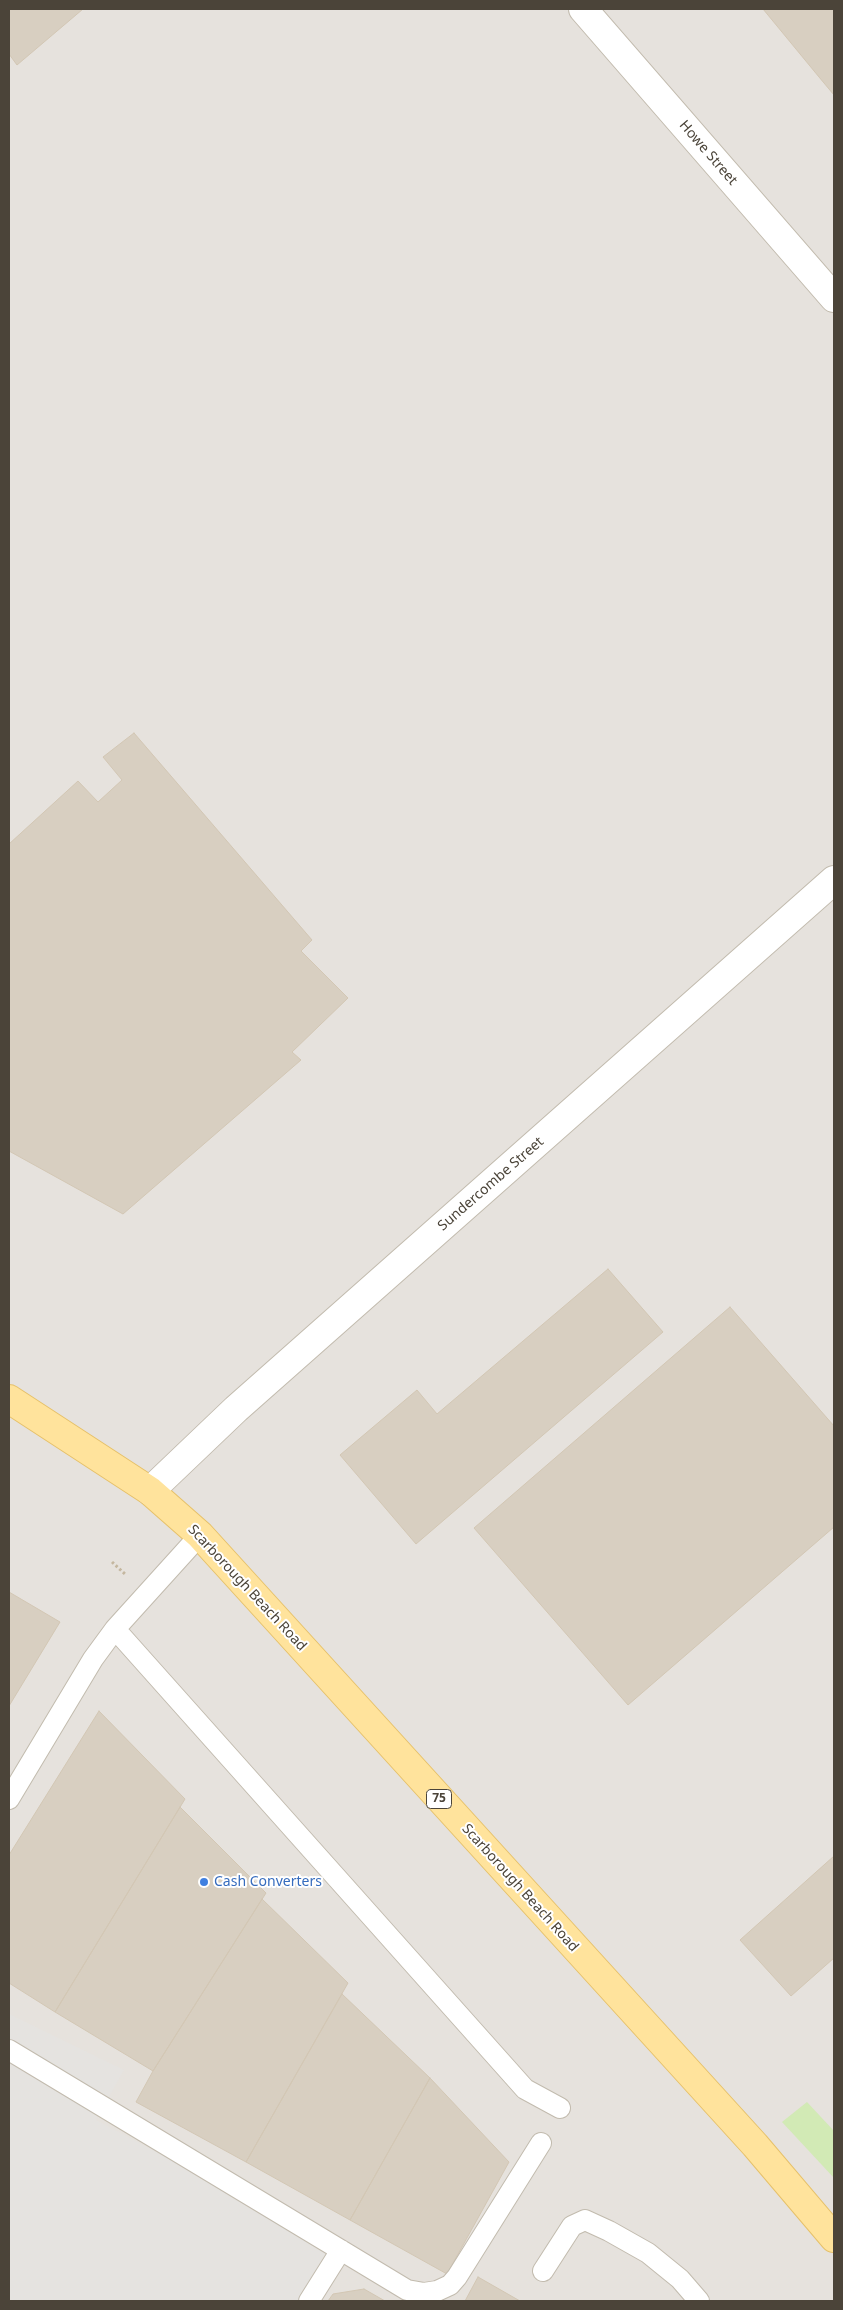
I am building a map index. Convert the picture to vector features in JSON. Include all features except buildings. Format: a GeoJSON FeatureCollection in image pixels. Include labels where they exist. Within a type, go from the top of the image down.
{"type":"FeatureCollection","features":[{"type":"Feature","properties":{"kind":"main road","name":"Scarborough Beach Road"},"geometry":{"type":"LineString","coordinates":[[9,1399],[150,1492],[200,1535],[755,2145],[834,2238]]}},
{"type":"Feature","properties":{"kind":"street","name":"Howe Street"},"geometry":{"type":"LineString","coordinates":[[583,9],[834,298]]}},
{"type":"Feature","properties":{"kind":"street","name":"Sundercombe Street"},"geometry":{"type":"LineString","coordinates":[[150,1492],[236,1409],[834,880]]}},
{"type":"Feature","properties":{"kind":"lane"},"geometry":{"type":"LineString","coordinates":[[9,1799],[93,1659],[115,1629],[200,1535]]}},
{"type":"Feature","properties":{"kind":"lane"},"geometry":{"type":"LineString","coordinates":[[115,1629],[525,2090],[560,2108]]}},
{"type":"Feature","properties":{"kind":"lane"},"geometry":{"type":"LineString","coordinates":[[9,2050],[407,2290],[424,2293],[438,2291],[450,2285],[457,2277],[541,2144]]}},
{"type":"Feature","properties":{"kind":"lane"},"geometry":{"type":"LineString","coordinates":[[543,2271],[572,2226],[585,2220],[648,2253],[680,2278],[699,2301]]}},
{"type":"Feature","properties":{"kind":"lane"},"geometry":{"type":"LineString","coordinates":[[309,2301],[341,2250]]}},
{"type":"Feature","properties":{"kind":"path"},"geometry":{"type":"LineString","coordinates":[[112,1562],[128,1577]]}},
{"type":"Feature","properties":{"kind":"shaded area"},"geometry":{"type":"Polygon","coordinates":[[[9,9],[834,9],[834,2301],[9,2301],[9,9]]]}},
{"type":"Feature","properties":{"kind":"shaded area"},"geometry":{"type":"Polygon","coordinates":[[[9,2014],[124,2070],[96,2120],[341,2250],[309,2301],[9,2301],[9,2014]]]}},
{"type":"Feature","properties":{"kind":"green space"},"geometry":{"type":"Polygon","coordinates":[[[807,2102],[834,2131],[834,2178],[782,2122],[807,2102]]]}},
{"type":"Feature","properties":{"kind":"place","name":"Cash Converters"},"geometry":{"type":"Point","coordinates":[204,1882]}}]}
